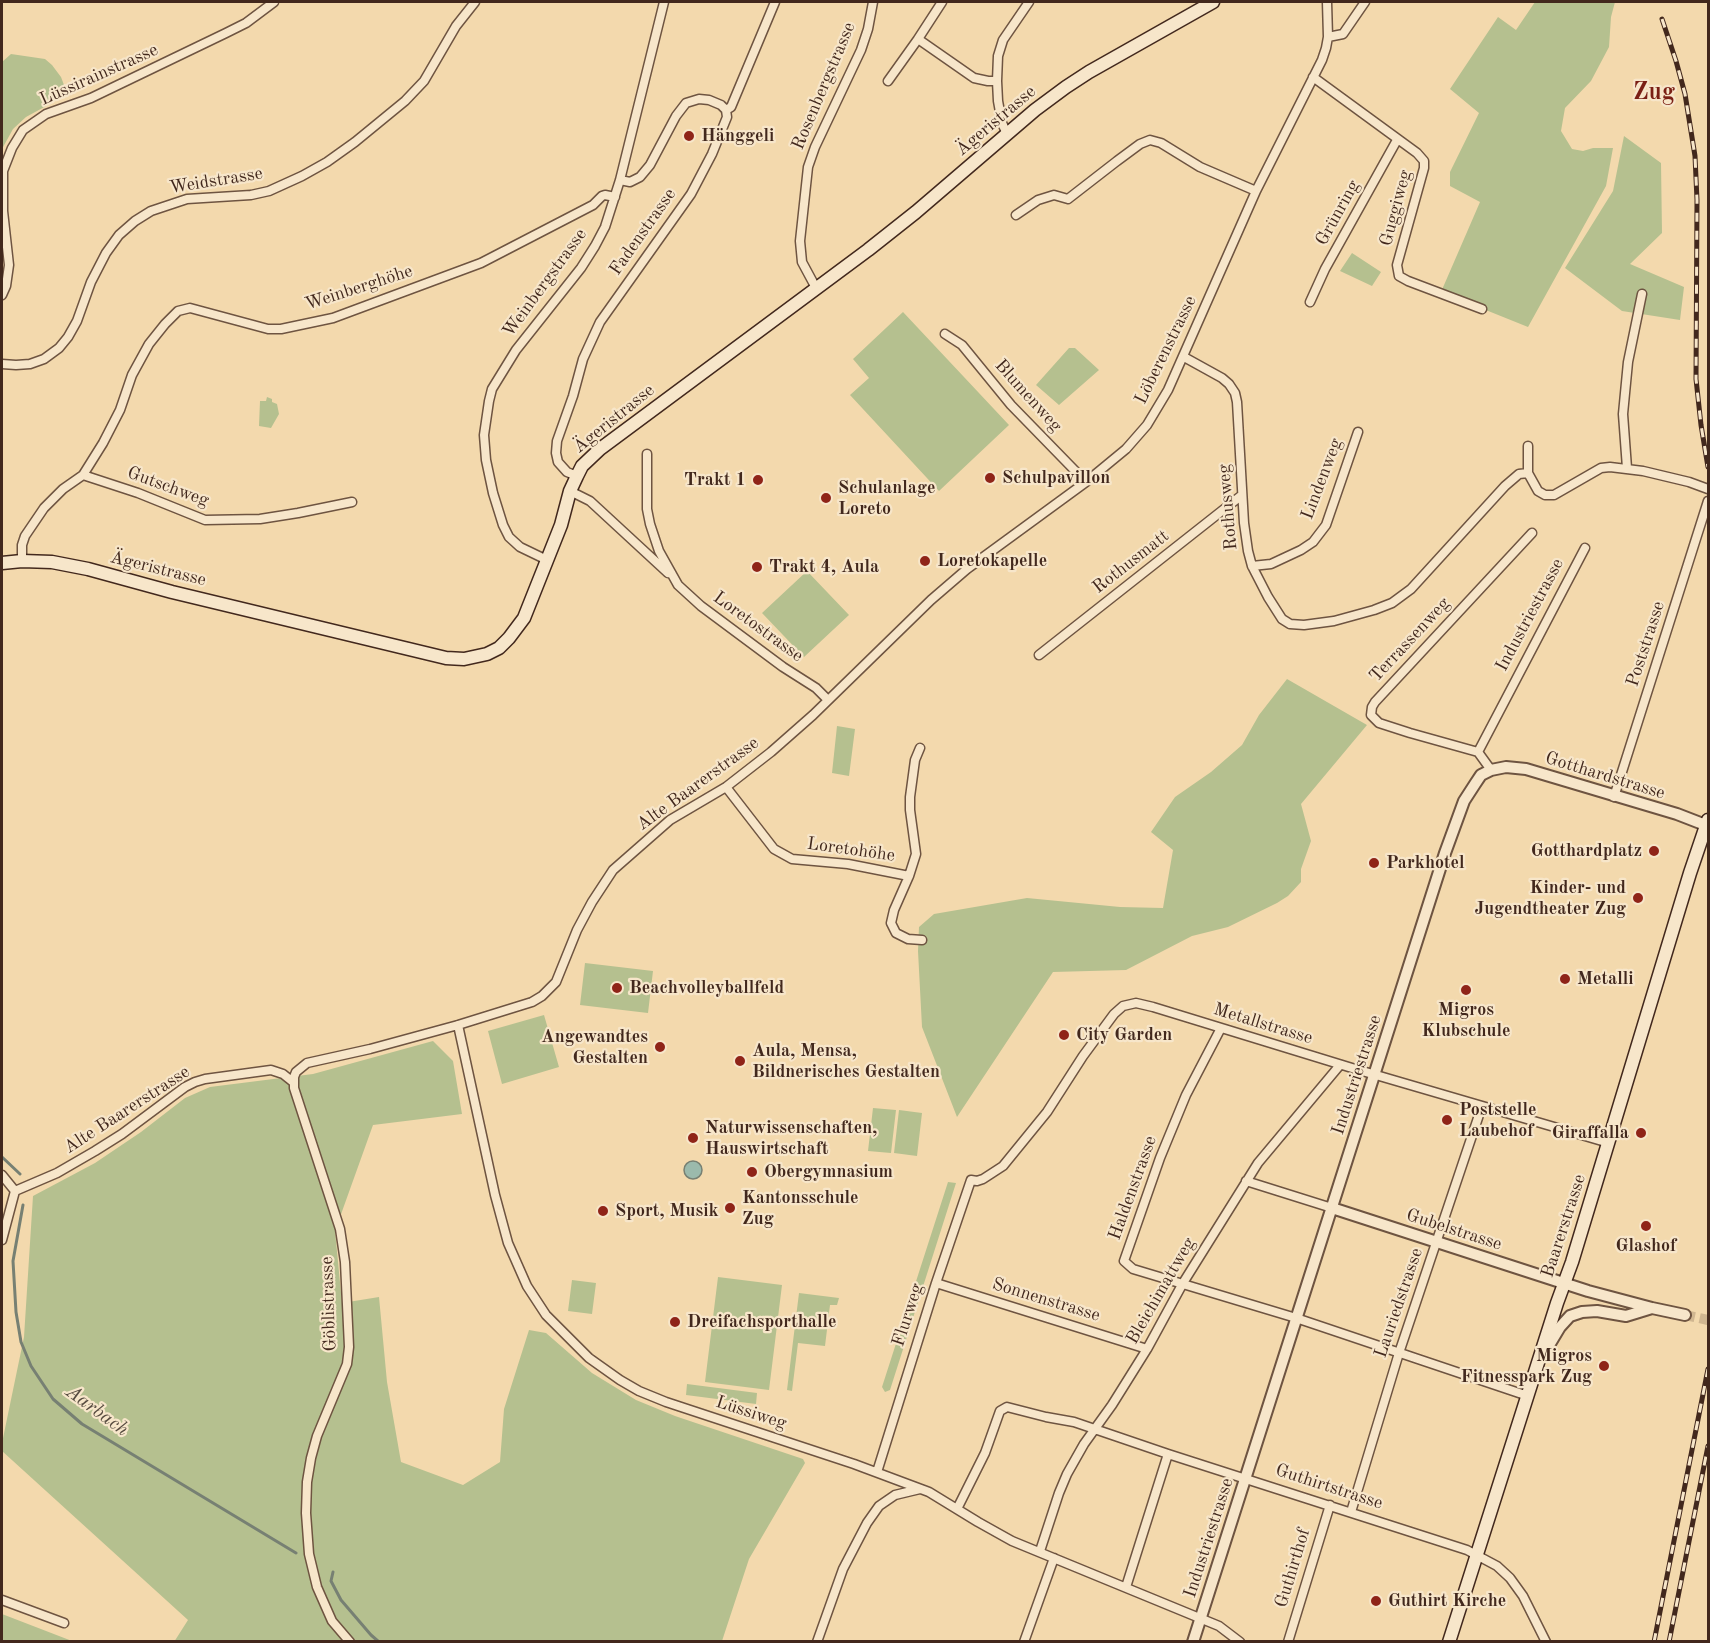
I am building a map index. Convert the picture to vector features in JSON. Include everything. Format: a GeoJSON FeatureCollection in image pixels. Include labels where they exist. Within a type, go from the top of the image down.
{"type":"FeatureCollection","features":[{"type":"Feature","properties":{"kind":"main road","name":"Ägeristrasse"},"geometry":{"type":"LineString","coordinates":[[2,563],[52,562],[87,569],[446,658],[464,659],[487,654],[499,648],[509,639],[524,618],[561,525],[570,491],[582,466],[600,449],[861,255],[916,212],[1035,110],[1066,87],[1213,2]]}},
{"type":"Feature","properties":{"kind":"main road","name":"Baarerstrasse"},"geometry":{"type":"LineString","coordinates":[[1449,1641],[1565,1283],[1708,824]]}},
{"type":"Feature","properties":{"kind":"street","name":"Lüssirainstrasse"},"geometry":{"type":"LineString","coordinates":[[2,295],[9,266],[3,211],[3,171],[12,148],[23,130],[46,114],[91,98],[246,23],[274,2]]}},
{"type":"Feature","properties":{"kind":"street","name":"Weidstrasse"},"geometry":{"type":"LineString","coordinates":[[2,364],[30,364],[44,359],[59,348],[77,321],[91,282],[106,252],[119,235],[135,221],[152,211],[188,199],[251,195],[268,191],[294,181],[355,142],[405,101],[424,81],[456,26],[475,2]]}},
{"type":"Feature","properties":{"kind":"street","name":"Weinbergstrasse"},"geometry":{"type":"LineString","coordinates":[[547,560],[520,547],[509,537],[503,525],[486,460],[484,435],[487,410],[492,389],[511,357],[581,268],[605,227],[620,180],[664,2]]}},
{"type":"Feature","properties":{"kind":"street","name":"Fadenstrasse"},"geometry":{"type":"LineString","coordinates":[[577,476],[562,467],[556,453],[557,441],[583,359],[600,322],[691,194],[712,154],[725,124],[726,110],[731,107],[776,2]]}},
{"type":"Feature","properties":{"kind":"street","name":"Rosenbergstrasse"},"geometry":{"type":"LineString","coordinates":[[816,288],[802,262],[801,251],[808,167],[815,147],[861,50],[873,2]]}},
{"type":"Feature","properties":{"kind":"street"},"geometry":{"type":"LineString","coordinates":[[888,81],[942,2]]}},
{"type":"Feature","properties":{"kind":"street"},"geometry":{"type":"LineString","coordinates":[[1007,134],[1002,123],[997,81],[998,56],[1003,40],[1029,2]]}},
{"type":"Feature","properties":{"kind":"street","name":"Löberenstrasse"},"geometry":{"type":"LineString","coordinates":[[828,700],[931,600],[967,569],[1086,482],[1126,449],[1147,425],[1164,399],[1184,357],[1256,191],[1326,48],[1328,2]]}},
{"type":"Feature","properties":{"kind":"street"},"geometry":{"type":"LineString","coordinates":[[1328,37],[1343,34],[1365,2]]}},
{"type":"Feature","properties":{"kind":"street"},"geometry":{"type":"LineString","coordinates":[[918,39],[974,78],[997,81]]}},
{"type":"Feature","properties":{"kind":"street","name":"Guggiweg"},"geometry":{"type":"LineString","coordinates":[[1313,77],[1418,153],[1424,161],[1397,265],[1399,276],[1482,309]]}},
{"type":"Feature","properties":{"kind":"street"},"geometry":{"type":"LineString","coordinates":[[620,180],[630,182],[640,177],[650,165],[676,116],[686,103],[699,99],[709,100],[726,110]]}},
{"type":"Feature","properties":{"kind":"street"},"geometry":{"type":"LineString","coordinates":[[1017,215],[1038,200],[1054,195],[1068,199],[1140,144],[1150,140],[1161,143],[1200,167],[1256,191]]}},
{"type":"Feature","properties":{"kind":"street","name":"Grünring"},"geometry":{"type":"LineString","coordinates":[[1310,302],[1397,140]]}},
{"type":"Feature","properties":{"kind":"street","name":"Weinberghöhe"},"geometry":{"type":"LineString","coordinates":[[83,475],[120,410],[132,375],[149,344],[178,311],[190,308],[268,329],[281,329],[333,318],[482,263],[593,205],[602,196],[615,197]]}},
{"type":"Feature","properties":{"kind":"street"},"geometry":{"type":"LineString","coordinates":[[1627,468],[1623,414],[1628,362],[1642,294]]}},
{"type":"Feature","properties":{"kind":"street","name":"Blumenweg"},"geometry":{"type":"LineString","coordinates":[[945,334],[962,345],[1011,405],[1086,482]]}},
{"type":"Feature","properties":{"kind":"street","name":"Rothusweg"},"geometry":{"type":"LineString","coordinates":[[1184,357],[1222,378],[1235,393],[1248,551],[1252,566],[1268,597],[1282,619],[1290,624],[1304,625],[1334,621],[1392,603],[1411,589],[1505,486],[1519,474],[1528,473]]}},
{"type":"Feature","properties":{"kind":"street","name":"Lindenweg"},"geometry":{"type":"LineString","coordinates":[[1252,566],[1271,564],[1313,542],[1326,525],[1358,432]]}},
{"type":"Feature","properties":{"kind":"street"},"geometry":{"type":"LineString","coordinates":[[1528,446],[1528,473],[1538,491],[1545,495],[1554,495],[1601,468],[1610,466],[1689,482],[1708,489]]}},
{"type":"Feature","properties":{"kind":"street","name":"Loretostrasse"},"geometry":{"type":"LineString","coordinates":[[647,454],[647,508],[650,524],[659,551],[672,577]]}},
{"type":"Feature","properties":{"kind":"street"},"geometry":{"type":"LineString","coordinates":[[22,561],[22,545],[25,536],[44,508],[63,489],[83,475]]}},
{"type":"Feature","properties":{"kind":"street","name":"Gutschweg"},"geometry":{"type":"LineString","coordinates":[[83,475],[138,493],[206,520],[260,519],[352,502]]}},
{"type":"Feature","properties":{"kind":"street","name":"Loretostrasse"},"geometry":{"type":"LineString","coordinates":[[570,491],[590,501],[701,606],[783,667],[816,688],[828,700]]}},
{"type":"Feature","properties":{"kind":"street","name":"Rothusmatt"},"geometry":{"type":"LineString","coordinates":[[1040,655],[1242,495]]}},
{"type":"Feature","properties":{"kind":"street","name":"Poststrasse"},"geometry":{"type":"LineString","coordinates":[[1614,796],[1708,501]]}},
{"type":"Feature","properties":{"kind":"street","name":"Terrassenweg"},"geometry":{"type":"LineString","coordinates":[[1478,752],[1379,723],[1371,715],[1372,707],[1532,533]]}},
{"type":"Feature","properties":{"kind":"street","name":"Industriestrasse"},"geometry":{"type":"LineString","coordinates":[[1478,752],[1585,548]]}},
{"type":"Feature","properties":{"kind":"street","name":"Alte Baarerstrasse"},"geometry":{"type":"LineString","coordinates":[[15,1191],[57,1173],[95,1151],[195,1082],[272,1070],[283,1074],[293,1082],[296,1072],[303,1065],[458,1025],[532,1002],[548,992],[556,982],[577,930],[592,902],[614,870],[670,820],[726,787],[771,752],[828,700]]}},
{"type":"Feature","properties":{"kind":"street","name":"Loretohöhe"},"geometry":{"type":"LineString","coordinates":[[726,787],[774,849],[792,859],[848,864],[909,876],[916,854],[910,797],[915,760],[920,748]]}},
{"type":"Feature","properties":{"kind":"street"},"geometry":{"type":"LineString","coordinates":[[1478,752],[1491,770]]}},
{"type":"Feature","properties":{"kind":"street","name":"Gotthardstrasse"},"geometry":{"type":"LineString","coordinates":[[1491,770],[1506,767],[1526,769],[1708,824]]}},
{"type":"Feature","properties":{"kind":"street","name":"Industriestrasse"},"geometry":{"type":"LineString","coordinates":[[1193,1641],[1445,853],[1461,810],[1475,783],[1481,775],[1491,770]]}},
{"type":"Feature","properties":{"kind":"street"},"geometry":{"type":"LineString","coordinates":[[909,876],[894,909],[891,923],[896,933],[908,939],[922,940]]}},
{"type":"Feature","properties":{"kind":"street","name":"Metallstrasse"},"geometry":{"type":"LineString","coordinates":[[983,1179],[1003,1166],[1047,1112],[1083,1056],[1114,1014],[1123,1006],[1136,1003],[1609,1143]]}},
{"type":"Feature","properties":{"kind":"street","name":"Lüssiweg"},"geometry":{"type":"LineString","coordinates":[[458,1025],[495,1195],[508,1243],[526,1286],[546,1315],[590,1358],[639,1391],[700,1414],[877,1472],[920,1489],[1012,1541],[1219,1626],[1240,1641]]}},
{"type":"Feature","properties":{"kind":"street","name":"Haldenstrasse"},"geometry":{"type":"LineString","coordinates":[[1221,1028],[1181,1105],[1124,1261],[1132,1269],[1296,1318],[1528,1396]]}},
{"type":"Feature","properties":{"kind":"street","name":"Bleichimattweg"},"geometry":{"type":"LineString","coordinates":[[1040,1551],[1067,1474],[1084,1444],[1112,1405],[1257,1162],[1340,1065]]}},
{"type":"Feature","properties":{"kind":"street","name":"Göblistrasse"},"geometry":{"type":"LineString","coordinates":[[293,1082],[340,1230],[345,1262],[349,1347],[347,1364],[317,1436],[307,1482],[306,1513],[309,1554],[317,1587],[332,1622],[350,1641]]}},
{"type":"Feature","properties":{"kind":"street","name":"Lauriedstrasse"},"geometry":{"type":"LineString","coordinates":[[1350,1512],[1399,1353],[1482,1106]]}},
{"type":"Feature","properties":{"kind":"street"},"geometry":{"type":"LineString","coordinates":[[2,1175],[15,1191],[2,1240]]}},
{"type":"Feature","properties":{"kind":"street","name":"Flurweg"},"geometry":{"type":"LineString","coordinates":[[877,1472],[971,1180],[983,1179]]}},
{"type":"Feature","properties":{"kind":"street","name":"Gubelstrasse"},"geometry":{"type":"LineString","coordinates":[[1246,1181],[1565,1283],[1685,1315]]}},
{"type":"Feature","properties":{"kind":"street","name":"Sonnenstrasse"},"geometry":{"type":"LineString","coordinates":[[936,1283],[1146,1349]]}},
{"type":"Feature","properties":{"kind":"street","name":"Gubelstrasse"},"geometry":{"type":"LineString","coordinates":[[1537,1366],[1560,1327],[1570,1317],[1582,1312],[1596,1311],[1626,1316],[1652,1308]]}},
{"type":"Feature","properties":{"kind":"street","name":"Guthirtstrasse"},"geometry":{"type":"LineString","coordinates":[[957,1509],[985,1453],[1000,1411],[1007,1407],[1074,1422],[1467,1550],[1497,1566],[1510,1578],[1523,1596],[1546,1641]]}},
{"type":"Feature","properties":{"kind":"street"},"geometry":{"type":"LineString","coordinates":[[1126,1587],[1168,1454]]}},
{"type":"Feature","properties":{"kind":"street"},"geometry":{"type":"LineString","coordinates":[[817,1641],[843,1569],[867,1523],[879,1506],[895,1495],[920,1489]]}},
{"type":"Feature","properties":{"kind":"street","name":"Guthirthof"},"geometry":{"type":"LineString","coordinates":[[1288,1641],[1330,1505]]}},
{"type":"Feature","properties":{"kind":"street"},"geometry":{"type":"LineString","coordinates":[[1024,1641],[1054,1558]]}},
{"type":"Feature","properties":{"kind":"street"},"geometry":{"type":"LineString","coordinates":[[2,1600],[64,1623]]}},
{"type":"Feature","properties":{"kind":"green space"},"geometry":{"type":"Polygon","coordinates":[[[1535,2],[1615,2],[1611,17],[1609,47],[1591,81],[1565,108],[1561,131],[1572,149],[1583,151],[1593,148],[1613,148],[1606,186],[1528,327],[1441,292],[1480,202],[1450,186],[1450,172],[1479,113],[1450,89],[1498,17],[1516,30],[1535,2]]]}},
{"type":"Feature","properties":{"kind":"green space"},"geometry":{"type":"Polygon","coordinates":[[[11,54],[45,59],[61,77],[67,93],[26,117],[13,129],[2,149],[2,62],[11,54]]]}},
{"type":"Feature","properties":{"kind":"green space"},"geometry":{"type":"Polygon","coordinates":[[[1624,136],[1661,163],[1662,233],[1630,264],[1684,287],[1680,320],[1622,311],[1565,268],[1613,191],[1624,136]]]}},
{"type":"Feature","properties":{"kind":"green space"},"geometry":{"type":"Polygon","coordinates":[[[1352,253],[1381,272],[1372,286],[1340,271],[1352,253]]]}},
{"type":"Feature","properties":{"kind":"green space"},"geometry":{"type":"Polygon","coordinates":[[[903,312],[1009,425],[939,491],[850,395],[869,378],[853,359],[903,312]]]}},
{"type":"Feature","properties":{"kind":"green space"},"geometry":{"type":"Polygon","coordinates":[[[1069,348],[1075,348],[1099,370],[1059,405],[1036,385],[1069,348]]]}},
{"type":"Feature","properties":{"kind":"green space"},"geometry":{"type":"Polygon","coordinates":[[[267,397],[277,404],[279,414],[271,428],[259,426],[260,401],[266,401],[267,397]]]}},
{"type":"Feature","properties":{"kind":"green space"},"geometry":{"type":"Polygon","coordinates":[[[807,571],[849,615],[804,657],[762,613],[807,571]]]}},
{"type":"Feature","properties":{"kind":"green space"},"geometry":{"type":"Polygon","coordinates":[[[1287,679],[1367,725],[1301,804],[1311,841],[1301,869],[1301,882],[1288,896],[1277,903],[1228,927],[1192,936],[1126,970],[1053,972],[957,1117],[922,1027],[919,927],[934,914],[1027,898],[1120,907],[1163,908],[1173,850],[1151,832],[1175,797],[1211,772],[1242,745],[1259,715],[1287,679]]]}},
{"type":"Feature","properties":{"kind":"green space"},"geometry":{"type":"Polygon","coordinates":[[[837,726],[855,729],[849,776],[832,773],[837,726]]]}},
{"type":"Feature","properties":{"kind":"green space","name":"Beachvolleyballfeld"},"geometry":{"type":"Polygon","coordinates":[[[585,963],[653,971],[648,1013],[580,1005],[585,963]]]}},
{"type":"Feature","properties":{"kind":"green space"},"geometry":{"type":"Polygon","coordinates":[[[544,1015],[559,1067],[502,1084],[488,1031],[544,1015]]]}},
{"type":"Feature","properties":{"kind":"green space"},"geometry":{"type":"Polygon","coordinates":[[[433,1041],[453,1061],[462,1114],[373,1125],[335,1231],[342,1303],[379,1297],[387,1382],[401,1462],[463,1485],[500,1462],[504,1409],[529,1330],[546,1333],[592,1373],[636,1400],[675,1416],[803,1459],[805,1463],[749,1559],[722,1641],[174,1642],[188,1620],[2,1451],[24,1337],[33,1196],[95,1163],[141,1132],[185,1098],[210,1087],[313,1074],[433,1041]]]}},
{"type":"Feature","properties":{"kind":"green space"},"geometry":{"type":"Polygon","coordinates":[[[873,1108],[896,1110],[891,1153],[868,1151],[873,1108]]]}},
{"type":"Feature","properties":{"kind":"green space"},"geometry":{"type":"Polygon","coordinates":[[[899,1110],[922,1113],[917,1156],[894,1153],[899,1110]]]}},
{"type":"Feature","properties":{"kind":"green space"},"geometry":{"type":"Polygon","coordinates":[[[948,1182],[956,1183],[890,1390],[885,1392],[882,1387],[948,1182]]]}},
{"type":"Feature","properties":{"kind":"green space"},"geometry":{"type":"Polygon","coordinates":[[[718,1277],[782,1285],[769,1390],[705,1382],[718,1277]]]}},
{"type":"Feature","properties":{"kind":"green space"},"geometry":{"type":"Polygon","coordinates":[[[572,1280],[596,1283],[592,1314],[568,1311],[572,1280]]]}},
{"type":"Feature","properties":{"kind":"green space"},"geometry":{"type":"Polygon","coordinates":[[[799,1293],[839,1298],[837,1305],[830,1305],[825,1346],[798,1343],[792,1391],[787,1390],[799,1293]]]}},
{"type":"Feature","properties":{"kind":"green space"},"geometry":{"type":"Polygon","coordinates":[[[687,1384],[757,1393],[756,1404],[686,1395],[687,1384]]]}},
{"type":"Feature","properties":{"kind":"green space"},"geometry":{"type":"Polygon","coordinates":[[[2,1614],[72,1641],[2,1641],[2,1614]]]}},
{"type":"Feature","properties":{"kind":"shaded area"},"geometry":{"type":"Polygon","coordinates":[[[689,1161],[697,1161],[702,1166],[700,1177],[689,1179],[684,1174],[684,1166],[689,1161]]]}},
{"type":"Feature","properties":{"kind":"waterway","name":"Aarbach"},"geometry":{"type":"LineString","coordinates":[[2,1157],[20,1174]]}},
{"type":"Feature","properties":{"kind":"waterway","name":"Aarbach"},"geometry":{"type":"LineString","coordinates":[[23,1205],[13,1261],[16,1312],[21,1342],[31,1366],[53,1399],[82,1424],[296,1553]]}},
{"type":"Feature","properties":{"kind":"waterway","name":"Aarbach"},"geometry":{"type":"LineString","coordinates":[[333,1572],[331,1581],[341,1600],[379,1642]]}},
{"type":"Feature","properties":{"kind":"tunnel"},"geometry":{"type":"LineString","coordinates":[[1685,1315],[1708,1320]]}},
{"type":"Feature","properties":{"kind":"railway"},"geometry":{"type":"LineString","coordinates":[[1662,19],[1685,94],[1695,156],[1697,200],[1696,379],[1708,467]]}},
{"type":"Feature","properties":{"kind":"railway"},"geometry":{"type":"LineString","coordinates":[[1654,1642],[1708,1369]]}},
{"type":"Feature","properties":{"kind":"railway"},"geometry":{"type":"LineString","coordinates":[[1669,1642],[1708,1446]]}},
{"type":"Feature","properties":{"kind":"place","name":"Hänggeli"},"geometry":{"type":"Point","coordinates":[689,136]}},
{"type":"Feature","properties":{"kind":"place","name":"Schulpavillon"},"geometry":{"type":"Point","coordinates":[990,478]}},
{"type":"Feature","properties":{"kind":"place","name":"Trakt 1"},"geometry":{"type":"Point","coordinates":[758,480]}},
{"type":"Feature","properties":{"kind":"place","name":"Schulanlage Loreto"},"geometry":{"type":"Point","coordinates":[826,498]}},
{"type":"Feature","properties":{"kind":"place","name":"Loretokapelle"},"geometry":{"type":"Point","coordinates":[925,561]}},
{"type":"Feature","properties":{"kind":"place","name":"Trakt 4, Aula"},"geometry":{"type":"Point","coordinates":[757,567]}},
{"type":"Feature","properties":{"kind":"place","name":"Gotthardplatz"},"geometry":{"type":"Point","coordinates":[1654,851]}},
{"type":"Feature","properties":{"kind":"place","name":"Parkhotel"},"geometry":{"type":"Point","coordinates":[1374,863]}},
{"type":"Feature","properties":{"kind":"place","name":"Kinder- und Jugendtheater Zug"},"geometry":{"type":"Point","coordinates":[1638,898]}},
{"type":"Feature","properties":{"kind":"place","name":"Metalli"},"geometry":{"type":"Point","coordinates":[1565,979]}},
{"type":"Feature","properties":{"kind":"place","name":"Beachvolleyballfeld"},"geometry":{"type":"Point","coordinates":[617,988]}},
{"type":"Feature","properties":{"kind":"place","name":"Migros Klubschule"},"geometry":{"type":"Point","coordinates":[1466,990]}},
{"type":"Feature","properties":{"kind":"place","name":"City Garden"},"geometry":{"type":"Point","coordinates":[1064,1035]}},
{"type":"Feature","properties":{"kind":"place","name":"Angewandtes Gestalten"},"geometry":{"type":"Point","coordinates":[660,1047]}},
{"type":"Feature","properties":{"kind":"place","name":"Aula, Mensa, Bildnerisches Gestalten"},"geometry":{"type":"Point","coordinates":[740,1061]}},
{"type":"Feature","properties":{"kind":"place","name":"Poststelle Laubehof"},"geometry":{"type":"Point","coordinates":[1447,1120]}},
{"type":"Feature","properties":{"kind":"place","name":"Giraffalla"},"geometry":{"type":"Point","coordinates":[1641,1133]}},
{"type":"Feature","properties":{"kind":"place","name":"Naturwissenschaften, Hauswirtschaft"},"geometry":{"type":"Point","coordinates":[693,1138]}},
{"type":"Feature","properties":{"kind":"place","name":"Obergymnasium"},"geometry":{"type":"Point","coordinates":[752,1172]}},
{"type":"Feature","properties":{"kind":"place","name":"Kantonsschule Zug"},"geometry":{"type":"Point","coordinates":[730,1208]}},
{"type":"Feature","properties":{"kind":"place","name":"Sport, Musik"},"geometry":{"type":"Point","coordinates":[603,1211]}},
{"type":"Feature","properties":{"kind":"place","name":"Glashof"},"geometry":{"type":"Point","coordinates":[1646,1226]}},
{"type":"Feature","properties":{"kind":"place","name":"Dreifachsporthalle"},"geometry":{"type":"Point","coordinates":[675,1322]}},
{"type":"Feature","properties":{"kind":"place","name":"Migros Fitnesspark Zug"},"geometry":{"type":"Point","coordinates":[1604,1366]}},
{"type":"Feature","properties":{"kind":"place","name":"Guthirt Kirche"},"geometry":{"type":"Point","coordinates":[1376,1601]}},
{"type":"Feature","properties":{"kind":"district","name":"Zug"},"geometry":{"type":"Point","coordinates":[1654,93]}}]}
